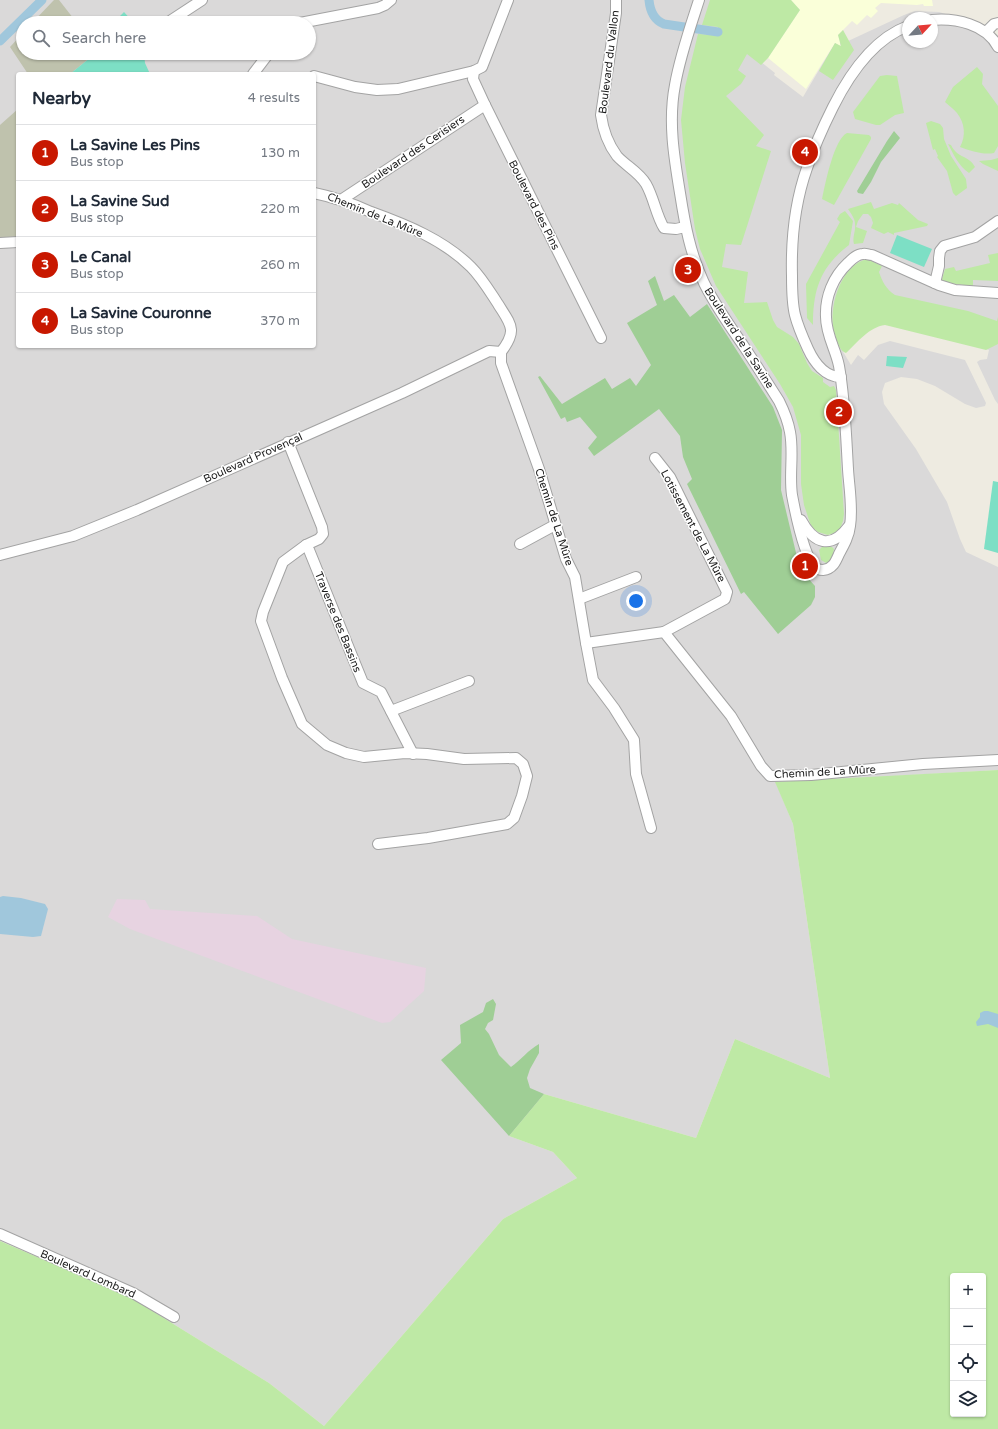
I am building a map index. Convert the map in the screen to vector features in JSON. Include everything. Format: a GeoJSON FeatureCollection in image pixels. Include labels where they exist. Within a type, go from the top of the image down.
{"type":"FeatureCollection","features":[{"type":"Feature","properties":{"kind":"street"},"geometry":{"type":"LineString","coordinates":[[178,16],[202,0]]}},
{"type":"Feature","properties":{"kind":"street"},"geometry":{"type":"LineString","coordinates":[[316,20],[378,8],[392,0]]}},
{"type":"Feature","properties":{"kind":"street"},"geometry":{"type":"LineString","coordinates":[[316,77],[355,87],[378,90],[398,89],[474,72],[482,67],[508,0]]}},
{"type":"Feature","properties":{"kind":"street","name":"Boulevard du Vallon"},"geometry":{"type":"LineString","coordinates":[[616,0],[616,13],[601,116],[603,129],[610,145],[618,156],[639,174],[646,184],[664,228],[676,229],[685,227]]}},
{"type":"Feature","properties":{"kind":"street","name":"Boulevard de la Savine"},"geometry":{"type":"LineString","coordinates":[[699,0],[682,52],[675,84],[671,125],[674,157],[689,245],[694,262],[719,311],[779,401],[786,415],[791,433],[792,495],[800,533],[815,567],[825,570],[834,564],[845,542],[850,524]]}},
{"type":"Feature","properties":{"kind":"street"},"geometry":{"type":"LineString","coordinates":[[938,20],[965,23],[986,32],[995,41],[998,47]]}},
{"type":"Feature","properties":{"kind":"street"},"geometry":{"type":"LineString","coordinates":[[986,32],[994,24],[998,23]]}},
{"type":"Feature","properties":{"kind":"street"},"geometry":{"type":"LineString","coordinates":[[841,377],[830,375],[820,367],[811,356],[802,337],[795,314],[792,287],[792,251],[797,206],[806,170],[819,134],[840,92],[857,66],[876,47],[895,32],[902,29]]}},
{"type":"Feature","properties":{"kind":"street"},"geometry":{"type":"LineString","coordinates":[[255,72],[264,60]]}},
{"type":"Feature","properties":{"kind":"street","name":"Boulevard des Pins"},"geometry":{"type":"LineString","coordinates":[[474,72],[473,79],[485,105],[601,338]]}},
{"type":"Feature","properties":{"kind":"street","name":"Boulevard des Cerisiers"},"geometry":{"type":"LineString","coordinates":[[341,200],[485,105]]}},
{"type":"Feature","properties":{"kind":"street","name":"Chemin de La Mûre"},"geometry":{"type":"LineString","coordinates":[[316,193],[341,200],[400,223],[435,240],[473,269],[486,286],[511,325],[512,333],[501,352],[501,363],[539,469],[566,560],[575,576],[593,680],[614,708],[634,740],[636,774],[651,828]]}},
{"type":"Feature","properties":{"kind":"street"},"geometry":{"type":"LineString","coordinates":[[935,283],[939,266],[940,251],[944,246],[975,237],[998,221]]}},
{"type":"Feature","properties":{"kind":"street"},"geometry":{"type":"LineString","coordinates":[[0,242],[16,242]]}},
{"type":"Feature","properties":{"kind":"street"},"geometry":{"type":"LineString","coordinates":[[850,524],[845,418],[841,377],[839,364],[828,332],[826,318],[826,304],[834,280],[841,269],[856,256],[863,254],[872,255],[935,283],[955,290],[998,293]]}},
{"type":"Feature","properties":{"kind":"street","name":"Boulevard Provençal"},"geometry":{"type":"LineString","coordinates":[[0,555],[73,536],[137,510],[288,442],[402,393],[489,352],[501,352]]}},
{"type":"Feature","properties":{"kind":"street"},"geometry":{"type":"LineString","coordinates":[[288,442],[322,527],[323,534],[319,539],[306,545],[283,562],[263,612],[261,621],[282,678],[302,724],[327,744],[346,753],[364,757],[427,754],[464,759],[516,758],[523,764],[527,776],[514,818],[507,824],[428,838],[378,844]]}},
{"type":"Feature","properties":{"kind":"street","name":"Lotissement de La Mûre"},"geometry":{"type":"LineString","coordinates":[[655,458],[670,478],[727,592],[725,598],[664,632]]}},
{"type":"Feature","properties":{"kind":"street","name":"Boulevard de la Savine"},"geometry":{"type":"LineString","coordinates":[[796,512],[809,534],[820,541],[833,540],[844,532],[850,524]]}},
{"type":"Feature","properties":{"kind":"street"},"geometry":{"type":"LineString","coordinates":[[520,544],[555,525]]}},
{"type":"Feature","properties":{"kind":"street","name":"Traverse des Bassins"},"geometry":{"type":"LineString","coordinates":[[306,545],[363,683],[381,692],[413,754]]}},
{"type":"Feature","properties":{"kind":"street"},"geometry":{"type":"LineString","coordinates":[[579,599],[636,577]]}},
{"type":"Feature","properties":{"kind":"street"},"geometry":{"type":"LineString","coordinates":[[586,643],[664,632]]}},
{"type":"Feature","properties":{"kind":"street","name":"Chemin de La Mûre"},"geometry":{"type":"LineString","coordinates":[[664,632],[731,716],[761,766],[770,776],[811,775],[923,764],[998,760]]}},
{"type":"Feature","properties":{"kind":"street"},"geometry":{"type":"LineString","coordinates":[[391,711],[469,680]]}},
{"type":"Feature","properties":{"kind":"street","name":"Boulevard Lombard"},"geometry":{"type":"LineString","coordinates":[[0,1234],[133,1293],[174,1317]]}},
{"type":"Feature","properties":{"kind":"shaded area"},"geometry":{"type":"Polygon","coordinates":[[[0,0],[753,0],[714,96],[746,50],[775,73],[774,75],[803,97],[835,43],[846,42],[902,16],[902,48],[938,48],[938,12],[912,12],[915,11],[939,12],[976,23],[998,40],[998,404],[977,362],[987,359],[989,350],[881,315],[839,345],[851,365],[858,355],[864,360],[878,345],[890,341],[965,360],[986,403],[985,406],[976,408],[965,404],[935,386],[917,379],[901,377],[885,383],[882,392],[884,404],[916,449],[947,502],[966,552],[998,567],[998,770],[776,783],[793,824],[830,1078],[735,1039],[696,1138],[544,1094],[509,1136],[553,1152],[577,1178],[503,1219],[324,1426],[269,1383],[128,1296],[0,1241],[0,0]]]}},
{"type":"Feature","properties":{"kind":"shaded area"},"geometry":{"type":"Polygon","coordinates":[[[54,0],[59,0],[72,16],[39,16],[54,0]]]}},
{"type":"Feature","properties":{"kind":"shaded area"},"geometry":{"type":"Polygon","coordinates":[[[791,0],[932,0],[933,6],[924,6],[923,4],[881,3],[875,8],[878,11],[871,18],[867,15],[857,25],[852,21],[838,35],[841,47],[835,43],[806,89],[768,58],[800,10],[791,0]]]}},
{"type":"Feature","properties":{"kind":"shaded area"},"geometry":{"type":"Polygon","coordinates":[[[16,41],[16,56],[10,47],[16,41]]]}},
{"type":"Feature","properties":{"kind":"shaded area"},"geometry":{"type":"Polygon","coordinates":[[[19,60],[87,60],[72,72],[27,72],[19,60]]]}},
{"type":"Feature","properties":{"kind":"shaded area"},"geometry":{"type":"Polygon","coordinates":[[[16,111],[16,239],[0,239],[0,125],[16,111]]]}},
{"type":"Feature","properties":{"kind":"shaded area"},"geometry":{"type":"Polygon","coordinates":[[[117,899],[145,900],[150,909],[257,916],[292,939],[426,968],[424,991],[390,1022],[382,1023],[130,929],[108,917],[117,899]]]}},
{"type":"Feature","properties":{"kind":"green space"},"geometry":{"type":"Polygon","coordinates":[[[710,0],[791,0],[800,10],[768,58],[761,65],[747,54],[738,70],[746,76],[741,84],[726,96],[764,135],[756,146],[771,151],[741,245],[726,244],[722,267],[748,272],[744,303],[767,302],[777,327],[793,337],[799,344],[812,371],[823,378],[823,382],[830,387],[834,386],[836,390],[844,514],[840,529],[828,535],[818,532],[813,528],[804,505],[801,484],[801,435],[793,407],[780,384],[716,286],[700,249],[695,229],[685,163],[681,120],[685,87],[698,34],[717,35],[718,27],[702,25],[710,0]]]}},
{"type":"Feature","properties":{"kind":"green space"},"geometry":{"type":"Polygon","coordinates":[[[124,12],[128,16],[120,16],[124,12]]]}},
{"type":"Feature","properties":{"kind":"green space"},"geometry":{"type":"Polygon","coordinates":[[[843,30],[854,50],[833,80],[819,71],[835,43],[841,46],[838,35],[843,30]]]}},
{"type":"Feature","properties":{"kind":"green space"},"geometry":{"type":"Polygon","coordinates":[[[87,60],[145,60],[149,72],[72,72],[87,60]]]}},
{"type":"Feature","properties":{"kind":"green space"},"geometry":{"type":"Polygon","coordinates":[[[977,67],[983,74],[982,84],[998,106],[998,146],[994,153],[981,153],[960,147],[964,134],[962,121],[956,112],[945,102],[953,87],[977,67]]]}},
{"type":"Feature","properties":{"kind":"green space"},"geometry":{"type":"Polygon","coordinates":[[[880,76],[897,76],[904,113],[895,115],[880,125],[855,119],[853,112],[880,76]]]}},
{"type":"Feature","properties":{"kind":"green space"},"geometry":{"type":"Polygon","coordinates":[[[931,121],[940,124],[943,128],[944,139],[951,156],[966,179],[967,188],[956,196],[953,193],[947,171],[937,157],[938,156],[935,149],[933,150],[926,123],[931,121]]]}},
{"type":"Feature","properties":{"kind":"green space"},"geometry":{"type":"Polygon","coordinates":[[[894,131],[900,138],[881,162],[863,194],[858,193],[857,191],[894,131]]]}},
{"type":"Feature","properties":{"kind":"green space"},"geometry":{"type":"Polygon","coordinates":[[[847,133],[869,135],[871,139],[834,205],[822,199],[834,153],[842,137],[847,133]]]}},
{"type":"Feature","properties":{"kind":"green space"},"geometry":{"type":"Polygon","coordinates":[[[948,144],[951,145],[957,153],[973,163],[975,167],[969,173],[959,163],[948,144]]]}},
{"type":"Feature","properties":{"kind":"green space"},"geometry":{"type":"Polygon","coordinates":[[[998,158],[998,171],[979,161],[991,160],[998,158]]]}},
{"type":"Feature","properties":{"kind":"green space"},"geometry":{"type":"Polygon","coordinates":[[[871,202],[874,209],[892,203],[898,205],[899,203],[918,220],[928,224],[927,226],[894,233],[894,235],[888,232],[884,234],[871,228],[873,223],[871,217],[868,214],[863,214],[856,227],[867,231],[863,243],[854,244],[853,239],[855,222],[848,209],[871,202]]]}},
{"type":"Feature","properties":{"kind":"green space"},"geometry":{"type":"Polygon","coordinates":[[[845,211],[853,221],[849,245],[831,262],[820,280],[813,312],[813,325],[807,318],[806,284],[840,222],[837,219],[840,214],[845,211]]]}},
{"type":"Feature","properties":{"kind":"green space"},"geometry":{"type":"Polygon","coordinates":[[[897,235],[932,249],[924,267],[890,253],[897,235]]]}},
{"type":"Feature","properties":{"kind":"green space"},"geometry":{"type":"Polygon","coordinates":[[[998,253],[998,281],[973,280],[973,286],[956,284],[943,281],[942,279],[945,269],[954,267],[956,271],[990,263],[988,255],[998,253]]]}},
{"type":"Feature","properties":{"kind":"green space"},"geometry":{"type":"Polygon","coordinates":[[[867,259],[882,266],[879,272],[882,279],[895,295],[968,311],[997,321],[998,317],[998,344],[986,350],[885,325],[879,326],[869,332],[846,353],[844,352],[838,345],[833,328],[836,296],[844,277],[858,263],[867,259]]]}},
{"type":"Feature","properties":{"kind":"green space"},"geometry":{"type":"Polygon","coordinates":[[[655,276],[664,301],[674,295],[690,317],[707,304],[773,407],[782,430],[781,490],[797,557],[805,575],[815,586],[815,597],[811,605],[778,634],[744,592],[741,594],[687,484],[692,479],[683,457],[680,436],[659,409],[594,456],[588,448],[597,437],[580,417],[567,422],[565,417],[561,419],[538,377],[540,376],[562,404],[605,378],[612,389],[630,378],[636,386],[651,365],[627,323],[657,305],[648,281],[655,276]]]}},
{"type":"Feature","properties":{"kind":"green space"},"geometry":{"type":"Polygon","coordinates":[[[887,356],[907,357],[903,368],[886,366],[887,356]]]}},
{"type":"Feature","properties":{"kind":"green space"},"geometry":{"type":"Polygon","coordinates":[[[993,481],[998,482],[998,553],[984,549],[993,481]]]}},
{"type":"Feature","properties":{"kind":"green space"},"geometry":{"type":"Polygon","coordinates":[[[822,547],[832,547],[834,549],[833,556],[826,563],[821,560],[819,550],[822,547]]]}},
{"type":"Feature","properties":{"kind":"green space"},"geometry":{"type":"Polygon","coordinates":[[[998,770],[998,1429],[0,1429],[0,1241],[128,1296],[269,1383],[324,1426],[503,1219],[577,1178],[553,1152],[509,1136],[544,1094],[696,1138],[735,1039],[830,1078],[793,824],[775,782],[998,770]]]}},
{"type":"Feature","properties":{"kind":"green space"},"geometry":{"type":"Polygon","coordinates":[[[493,999],[496,1004],[493,1020],[488,1023],[485,1029],[499,1055],[511,1067],[531,1049],[539,1044],[539,1053],[527,1078],[530,1088],[544,1094],[509,1136],[441,1060],[461,1043],[460,1025],[483,1012],[486,1003],[493,999]]]}},
{"type":"Feature","properties":{"kind":"water"},"geometry":{"type":"Polygon","coordinates":[[[0,897],[21,898],[45,904],[48,909],[41,936],[33,937],[0,934],[0,897]]]}},
{"type":"Feature","properties":{"kind":"water"},"geometry":{"type":"Polygon","coordinates":[[[984,1011],[998,1014],[998,1028],[988,1024],[977,1026],[976,1022],[980,1017],[980,1013],[984,1011]]]}},
{"type":"Feature","properties":{"kind":"waterway"},"geometry":{"type":"LineString","coordinates":[[26,16],[42,0]]}},
{"type":"Feature","properties":{"kind":"waterway"},"geometry":{"type":"LineString","coordinates":[[649,0],[653,15],[664,24],[718,32]]}},
{"type":"Feature","properties":{"kind":"waterway"},"geometry":{"type":"LineString","coordinates":[[0,41],[16,25]]}},
{"type":"Feature","properties":{"kind":"place","name":"La Savine Couronne"},"geometry":{"type":"Point","coordinates":[805,152]}},
{"type":"Feature","properties":{"kind":"place","name":"Le Canal"},"geometry":{"type":"Point","coordinates":[688,270]}},
{"type":"Feature","properties":{"kind":"place","name":"La Savine Sud"},"geometry":{"type":"Point","coordinates":[839,412]}},
{"type":"Feature","properties":{"kind":"place","name":"La Savine Les Pins"},"geometry":{"type":"Point","coordinates":[805,566]}}]}
